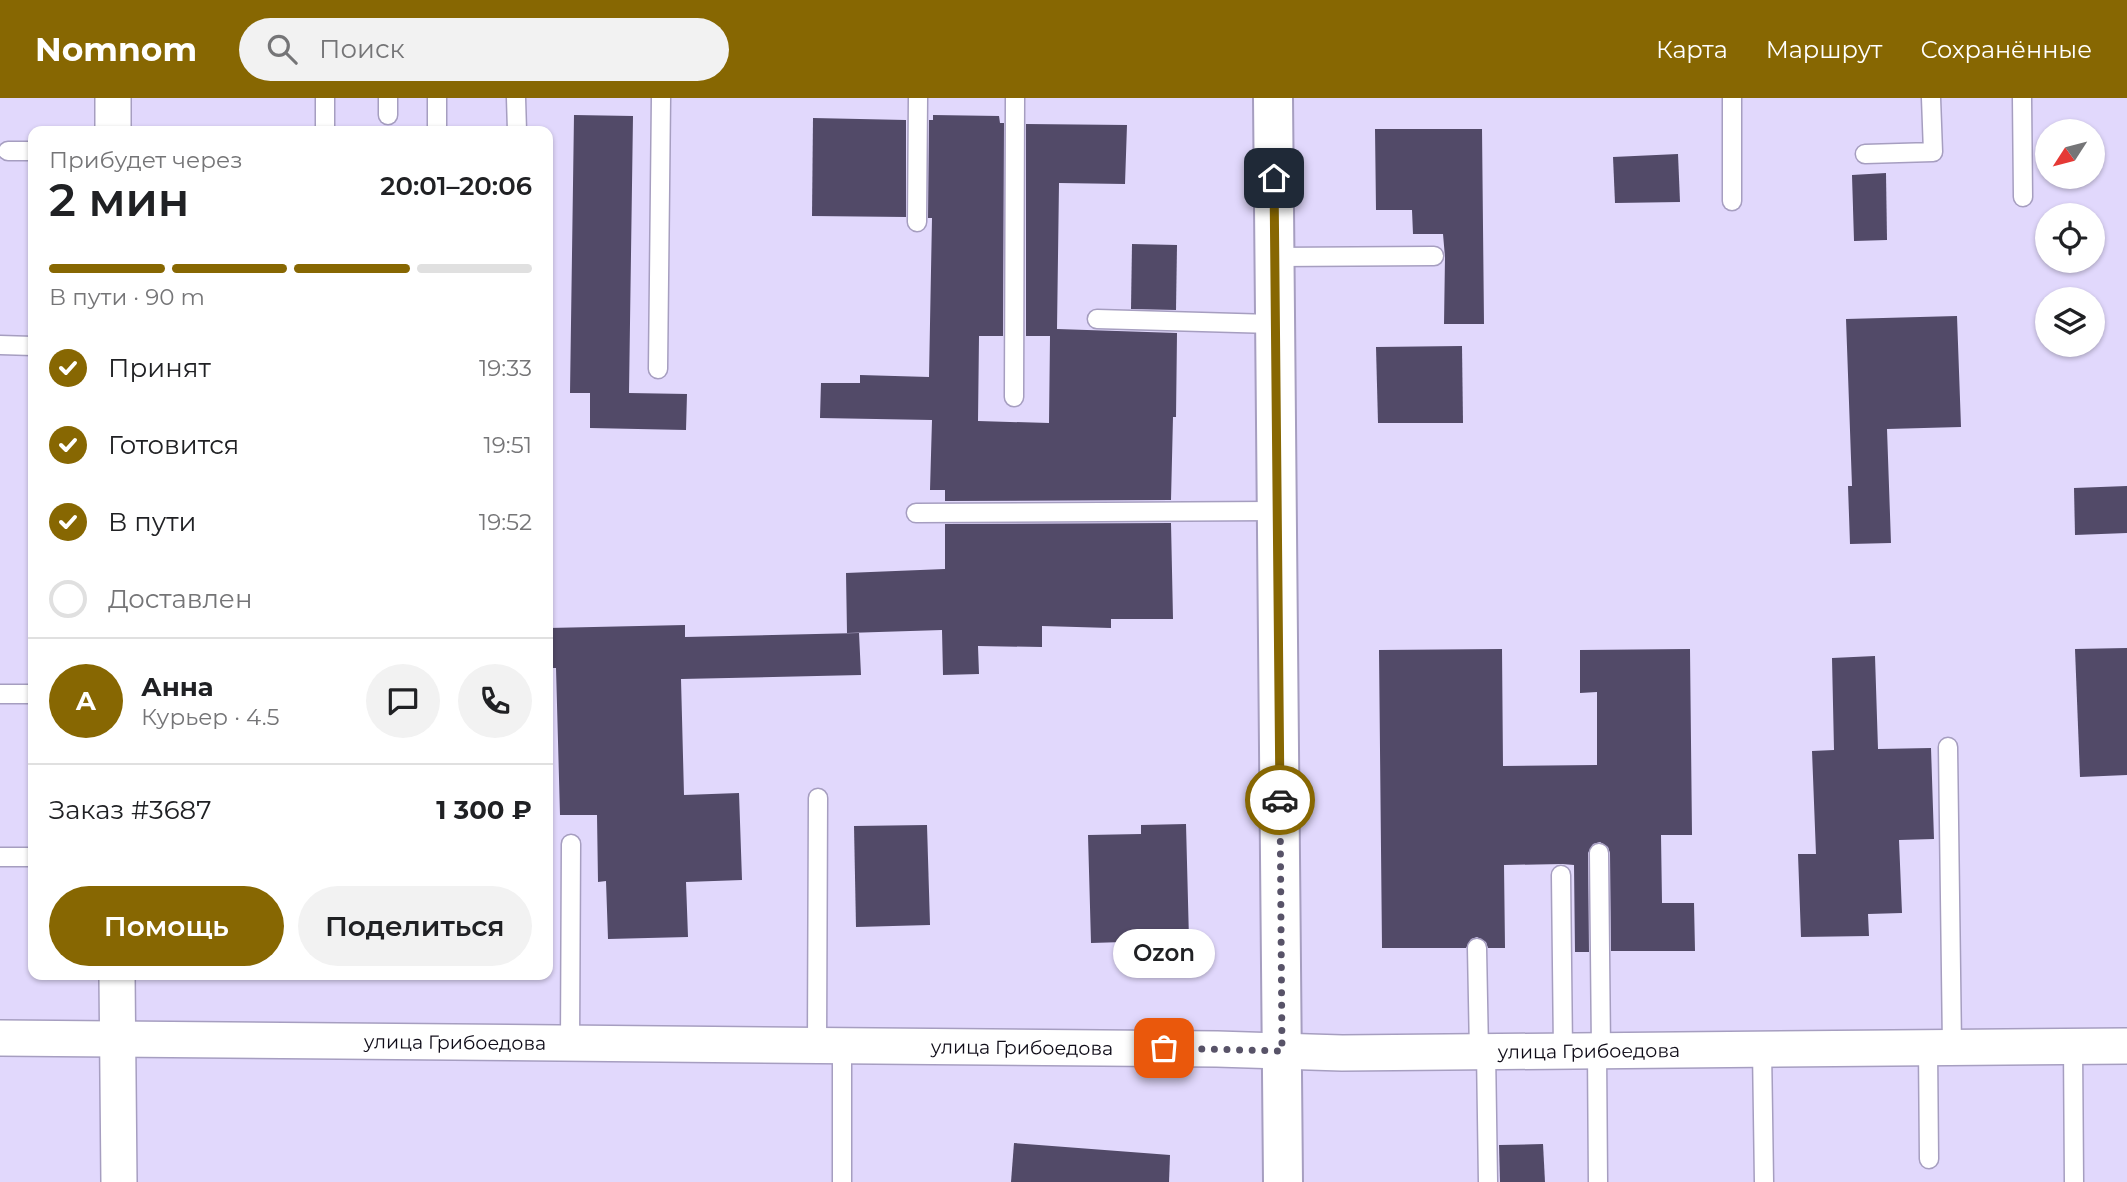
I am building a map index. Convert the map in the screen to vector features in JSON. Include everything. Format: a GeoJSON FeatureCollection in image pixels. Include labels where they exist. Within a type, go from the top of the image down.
{"type":"FeatureCollection","features":[{"type":"Feature","properties":{"kind":"main road"},"geometry":{"type":"LineString","coordinates":[[1273,98],[1283,1182]]}},
{"type":"Feature","properties":{"kind":"street"},"geometry":{"type":"LineString","coordinates":[[113,98],[113,126]]}},
{"type":"Feature","properties":{"kind":"street"},"geometry":{"type":"LineString","coordinates":[[117,980],[119,1182]]}},
{"type":"Feature","properties":{"kind":"street","name":"улица Грибоедова"},"geometry":{"type":"LineString","coordinates":[[0,1038],[830,1045],[1342,1053],[2127,1046]]}},
{"type":"Feature","properties":{"kind":"lane"},"geometry":{"type":"LineString","coordinates":[[325,98],[325,126]]}},
{"type":"Feature","properties":{"kind":"lane"},"geometry":{"type":"LineString","coordinates":[[437,98],[437,126]]}},
{"type":"Feature","properties":{"kind":"lane"},"geometry":{"type":"LineString","coordinates":[[516,98],[517,126]]}},
{"type":"Feature","properties":{"kind":"lane"},"geometry":{"type":"LineString","coordinates":[[658,369],[661,98]]}},
{"type":"Feature","properties":{"kind":"lane"},"geometry":{"type":"LineString","coordinates":[[917,222],[918,98]]}},
{"type":"Feature","properties":{"kind":"lane"},"geometry":{"type":"LineString","coordinates":[[1014,397],[1015,98]]}},
{"type":"Feature","properties":{"kind":"lane"},"geometry":{"type":"LineString","coordinates":[[1731,98],[1731,201]]}},
{"type":"Feature","properties":{"kind":"lane"},"geometry":{"type":"LineString","coordinates":[[1865,154],[1933,152],[1931,98]]}},
{"type":"Feature","properties":{"kind":"lane"},"geometry":{"type":"LineString","coordinates":[[2022,98],[2023,197]]}},
{"type":"Feature","properties":{"kind":"lane"},"geometry":{"type":"LineString","coordinates":[[8,151],[28,151]]}},
{"type":"Feature","properties":{"kind":"lane"},"geometry":{"type":"LineString","coordinates":[[1275,257],[1434,256]]}},
{"type":"Feature","properties":{"kind":"lane"},"geometry":{"type":"LineString","coordinates":[[1097,319],[1276,324]]}},
{"type":"Feature","properties":{"kind":"lane"},"geometry":{"type":"LineString","coordinates":[[0,345],[28,345]]}},
{"type":"Feature","properties":{"kind":"lane"},"geometry":{"type":"LineString","coordinates":[[916,513],[1277,511]]}},
{"type":"Feature","properties":{"kind":"lane"},"geometry":{"type":"LineString","coordinates":[[0,694],[28,694]]}},
{"type":"Feature","properties":{"kind":"lane"},"geometry":{"type":"LineString","coordinates":[[1929,1159],[1940,1047],[1948,747]]}},
{"type":"Feature","properties":{"kind":"lane"},"geometry":{"type":"LineString","coordinates":[[818,798],[830,1045],[842,1182]]}},
{"type":"Feature","properties":{"kind":"lane"},"geometry":{"type":"LineString","coordinates":[[570,1044],[571,844]]}},
{"type":"Feature","properties":{"kind":"lane"},"geometry":{"type":"LineString","coordinates":[[1587,1051],[1599,853]]}},
{"type":"Feature","properties":{"kind":"lane"},"geometry":{"type":"LineString","coordinates":[[0,857],[28,857]]}},
{"type":"Feature","properties":{"kind":"lane"},"geometry":{"type":"LineString","coordinates":[[1561,875],[1587,1051],[1598,1182]]}},
{"type":"Feature","properties":{"kind":"lane"},"geometry":{"type":"LineString","coordinates":[[1478,948],[1488,1182]]}},
{"type":"Feature","properties":{"kind":"lane"},"geometry":{"type":"LineString","coordinates":[[2073,1046],[2074,1182]]}},
{"type":"Feature","properties":{"kind":"lane"},"geometry":{"type":"LineString","coordinates":[[1762,1049],[1764,1182]]}},
{"type":"Feature","properties":{"kind":"building"},"geometry":{"type":"Polygon","coordinates":[[[574,115],[633,116],[629,393],[687,394],[686,430],[590,428],[590,393],[570,393],[574,115]]]}},
{"type":"Feature","properties":{"kind":"building"},"geometry":{"type":"Polygon","coordinates":[[[933,115],[999,116],[1000,123],[1004,123],[1003,336],[979,336],[978,421],[1049,423],[1050,336],[1026,336],[1026,124],[1127,125],[1125,184],[1059,183],[1057,329],[1177,333],[1171,500],[945,501],[945,490],[930,490],[932,420],[820,418],[821,383],[860,383],[860,375],[929,377],[932,218],[928,218],[929,120],[933,120],[933,115]]]}},
{"type":"Feature","properties":{"kind":"building"},"geometry":{"type":"Polygon","coordinates":[[[813,118],[906,120],[906,217],[812,216],[813,118]]]}},
{"type":"Feature","properties":{"kind":"building"},"geometry":{"type":"Polygon","coordinates":[[[1375,129],[1482,129],[1484,324],[1444,324],[1443,234],[1413,234],[1412,210],[1376,210],[1375,129]]]}},
{"type":"Feature","properties":{"kind":"building"},"geometry":{"type":"Polygon","coordinates":[[[1678,154],[1680,202],[1615,203],[1613,157],[1678,154]]]}},
{"type":"Feature","properties":{"kind":"building"},"geometry":{"type":"Polygon","coordinates":[[[1886,173],[1887,240],[1854,241],[1852,175],[1886,173]]]}},
{"type":"Feature","properties":{"kind":"building"},"geometry":{"type":"Polygon","coordinates":[[[1132,244],[1177,245],[1176,310],[1131,309],[1132,244]]]}},
{"type":"Feature","properties":{"kind":"building"},"geometry":{"type":"Polygon","coordinates":[[[1957,316],[1961,427],[1887,429],[1891,543],[1850,544],[1848,486],[1852,486],[1846,319],[1957,316]]]}},
{"type":"Feature","properties":{"kind":"building"},"geometry":{"type":"Polygon","coordinates":[[[1462,346],[1463,423],[1378,423],[1376,347],[1462,346]]]}},
{"type":"Feature","properties":{"kind":"building"},"geometry":{"type":"Polygon","coordinates":[[[2127,486],[2127,533],[2075,535],[2074,488],[2127,486]]]}},
{"type":"Feature","properties":{"kind":"building"},"geometry":{"type":"Polygon","coordinates":[[[1171,523],[1173,619],[1111,619],[1111,628],[1042,626],[1042,647],[978,646],[979,674],[943,675],[942,630],[847,633],[846,573],[945,569],[945,524],[1171,523]]]}},
{"type":"Feature","properties":{"kind":"building"},"geometry":{"type":"Polygon","coordinates":[[[685,625],[685,637],[859,633],[861,675],[681,679],[684,795],[739,793],[742,880],[686,882],[688,937],[608,939],[606,881],[598,882],[597,815],[560,815],[553,628],[685,625]]]}},
{"type":"Feature","properties":{"kind":"building"},"geometry":{"type":"Polygon","coordinates":[[[2127,648],[2127,775],[2080,777],[2075,649],[2127,648]]]}},
{"type":"Feature","properties":{"kind":"building"},"geometry":{"type":"Polygon","coordinates":[[[1502,649],[1503,766],[1597,765],[1597,692],[1580,693],[1580,650],[1690,649],[1692,835],[1661,835],[1662,903],[1694,903],[1695,951],[1611,951],[1610,853],[1608,847],[1600,842],[1593,844],[1588,853],[1589,952],[1575,952],[1574,865],[1562,864],[1504,865],[1505,948],[1488,948],[1486,942],[1477,937],[1471,939],[1466,948],[1382,948],[1379,650],[1502,649]]]}},
{"type":"Feature","properties":{"kind":"building"},"geometry":{"type":"Polygon","coordinates":[[[1875,656],[1878,749],[1931,748],[1934,839],[1899,840],[1902,913],[1868,914],[1869,936],[1801,937],[1798,854],[1816,854],[1812,751],[1834,750],[1832,658],[1875,656]]]}},
{"type":"Feature","properties":{"kind":"building"},"geometry":{"type":"Polygon","coordinates":[[[1186,824],[1189,940],[1091,943],[1088,835],[1141,834],[1141,825],[1186,824]]]}},
{"type":"Feature","properties":{"kind":"building"},"geometry":{"type":"Polygon","coordinates":[[[927,825],[930,925],[856,927],[854,826],[927,825]]]}},
{"type":"Feature","properties":{"kind":"building"},"geometry":{"type":"Polygon","coordinates":[[[1014,1143],[1170,1155],[1169,1182],[1011,1182],[1014,1143]]]}},
{"type":"Feature","properties":{"kind":"building"},"geometry":{"type":"Polygon","coordinates":[[[1543,1144],[1545,1182],[1500,1182],[1499,1145],[1543,1144]]]}},
{"type":"Feature","properties":{"kind":"way so far"},"geometry":{"type":"LineString","coordinates":[[1164,1048],[1282,1051],[1280,800]]}},
{"type":"Feature","properties":{"kind":"place","name":"Ozon"},"geometry":{"type":"Point","coordinates":[1164,1048]}},
{"type":"Feature","properties":{"kind":"route"},"geometry":{"type":"LineString","coordinates":[[1274,178],[1280,800]]}}]}
